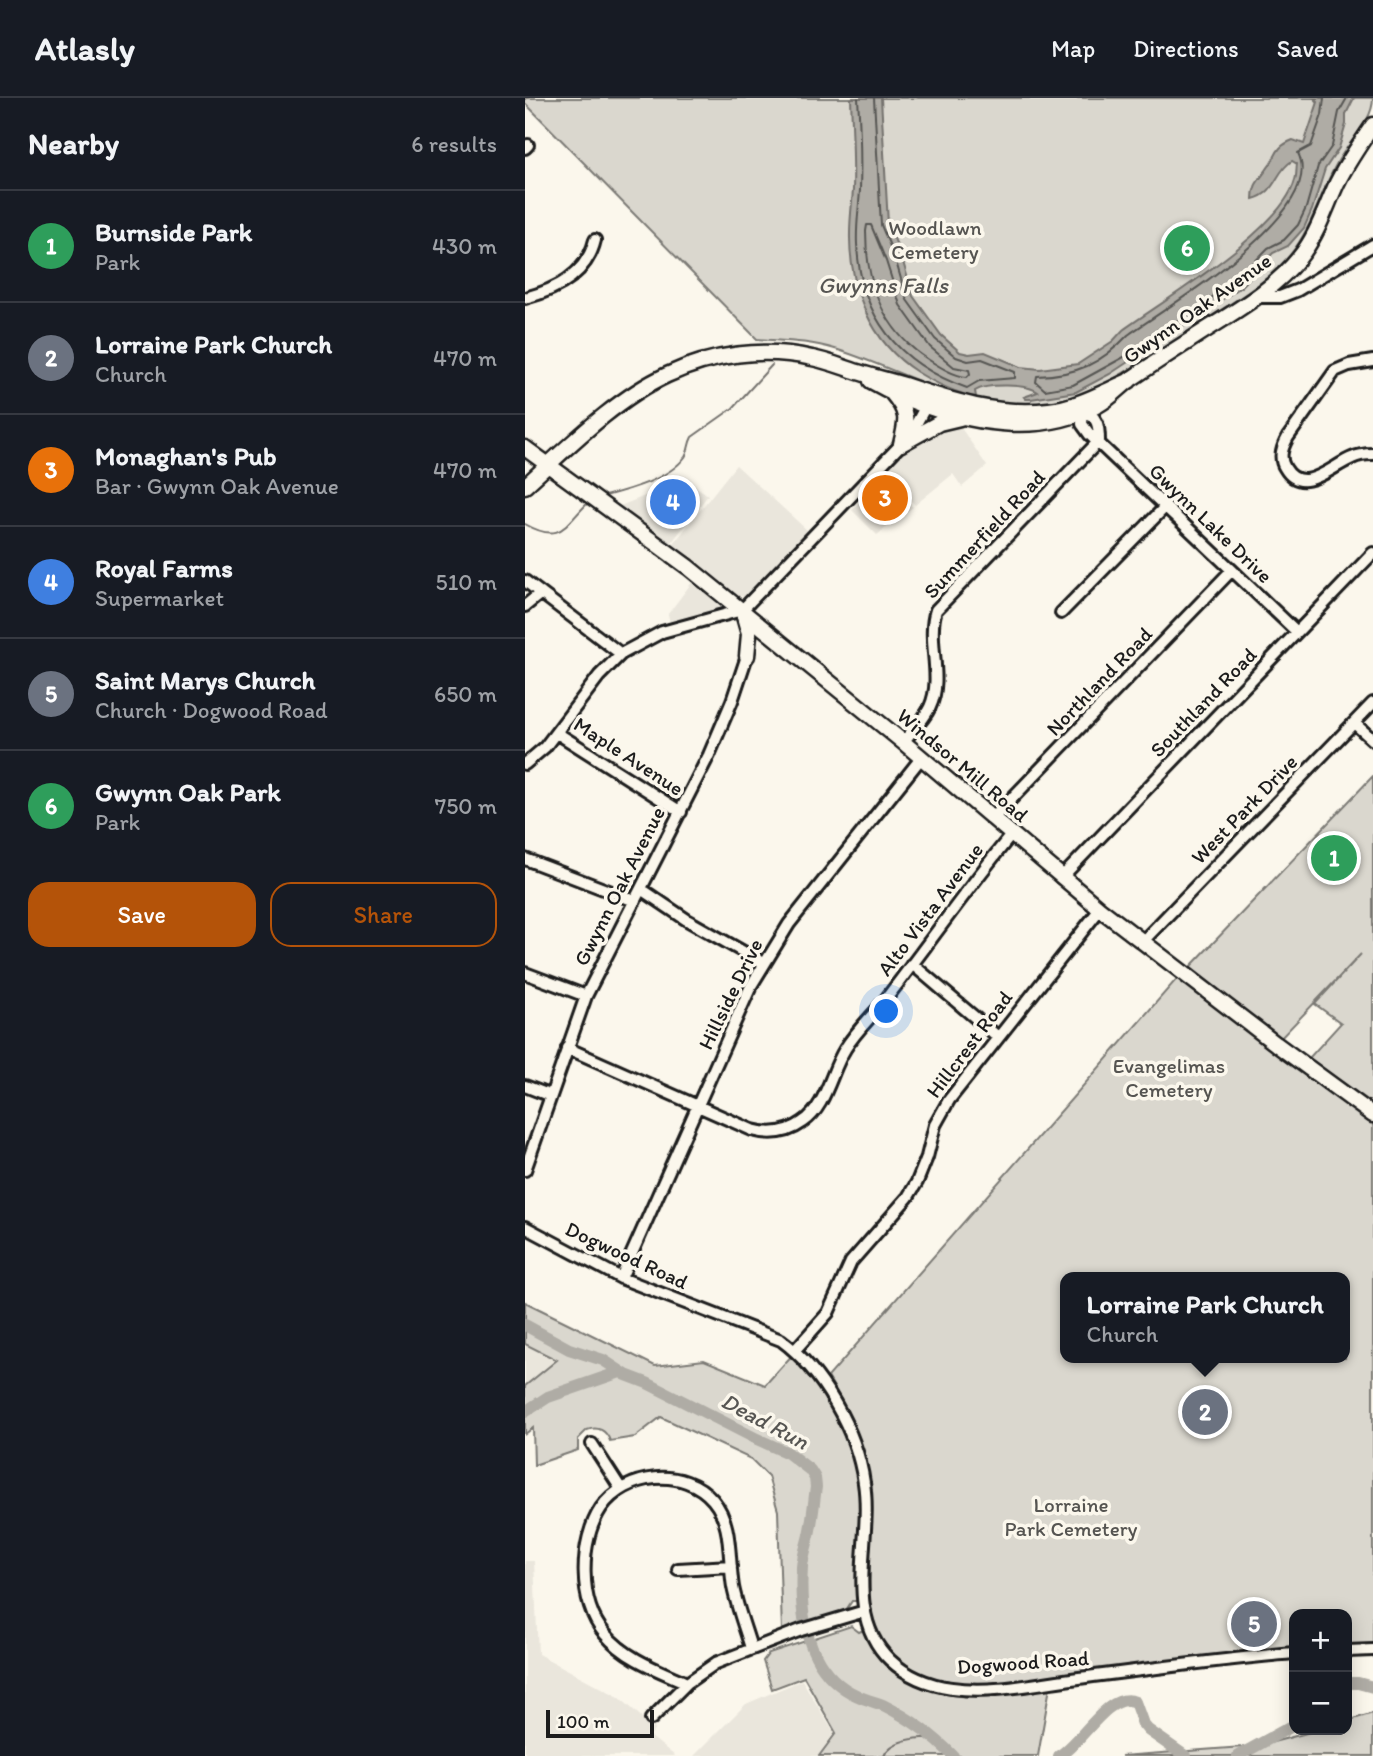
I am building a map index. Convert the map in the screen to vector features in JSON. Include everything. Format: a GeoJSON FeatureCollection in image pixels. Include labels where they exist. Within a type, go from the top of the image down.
{"type":"FeatureCollection","features":[{"type":"Feature","properties":{"kind":"main road","name":"Gwynn Oak Avenue"},"geometry":{"type":"LineString","coordinates":[[924,399],[1006,411],[1098,405],[1129,381],[1256,297],[1288,270],[1307,246],[1348,163],[1373,125]]}},
{"type":"Feature","properties":{"kind":"main road"},"geometry":{"type":"LineString","coordinates":[[525,486],[609,413],[651,383],[706,361],[747,353],[811,357],[858,372],[924,399]]}},
{"type":"Feature","properties":{"kind":"main road"},"geometry":{"type":"LineString","coordinates":[[858,372],[891,392],[902,404],[906,418],[901,444]]}},
{"type":"Feature","properties":{"kind":"main road"},"geometry":{"type":"LineString","coordinates":[[891,392],[924,399]]}},
{"type":"Feature","properties":{"kind":"main road","name":"Gwynn Oak Avenue"},"geometry":{"type":"LineString","coordinates":[[924,399],[963,418],[1033,423],[1065,418],[1081,407]]}},
{"type":"Feature","properties":{"kind":"main road"},"geometry":{"type":"LineString","coordinates":[[901,444],[939,423],[963,418]]}},
{"type":"Feature","properties":{"kind":"main road","name":"Windsor Mill Road"},"geometry":{"type":"LineString","coordinates":[[525,448],[688,567],[922,757],[1061,878],[1276,1044],[1373,1115]]}},
{"type":"Feature","properties":{"kind":"main road"},"geometry":{"type":"LineString","coordinates":[[742,610],[749,634],[747,656]]}},
{"type":"Feature","properties":{"kind":"street"},"geometry":{"type":"LineString","coordinates":[[525,298],[552,289],[574,275],[588,258],[595,240]]}},
{"type":"Feature","properties":{"kind":"street"},"geometry":{"type":"LineString","coordinates":[[1256,297],[1280,297],[1298,290],[1373,244]]}},
{"type":"Feature","properties":{"kind":"street"},"geometry":{"type":"LineString","coordinates":[[1373,360],[1341,367],[1330,376],[1288,436],[1282,451],[1283,463],[1296,478],[1312,479],[1355,456],[1373,454]]}},
{"type":"Feature","properties":{"kind":"street"},"geometry":{"type":"LineString","coordinates":[[525,764],[557,733],[599,676],[621,654],[662,632],[742,610],[916,427],[924,399]]}},
{"type":"Feature","properties":{"kind":"street","name":"Gwynn Lake Drive"},"geometry":{"type":"LineString","coordinates":[[1081,407],[1082,424],[1098,441],[1297,632]]}},
{"type":"Feature","properties":{"kind":"street","name":"Summerfield Road"},"geometry":{"type":"LineString","coordinates":[[903,742],[926,714],[933,697],[933,623],[936,610],[1098,441]]}},
{"type":"Feature","properties":{"kind":"street"},"geometry":{"type":"LineString","coordinates":[[1061,612],[1166,506]]}},
{"type":"Feature","properties":{"kind":"street","name":"Southland Road"},"geometry":{"type":"LineString","coordinates":[[1061,878],[1373,553]]}},
{"type":"Feature","properties":{"kind":"street","name":"Northland Road"},"geometry":{"type":"LineString","coordinates":[[993,818],[1232,570]]}},
{"type":"Feature","properties":{"kind":"street"},"geometry":{"type":"LineString","coordinates":[[525,580],[621,654]]}},
{"type":"Feature","properties":{"kind":"street"},"geometry":{"type":"LineString","coordinates":[[525,606],[541,593]]}},
{"type":"Feature","properties":{"kind":"street","name":"Gwynn Oak Avenue"},"geometry":{"type":"LineString","coordinates":[[525,1170],[586,996],[719,733],[759,624]]}},
{"type":"Feature","properties":{"kind":"street","name":"West Park Drive"},"geometry":{"type":"LineString","coordinates":[[1143,941],[1373,703]]}},
{"type":"Feature","properties":{"kind":"street"},"geometry":{"type":"LineString","coordinates":[[1354,723],[1373,740]]}},
{"type":"Feature","properties":{"kind":"street","name":"Maple Avenue"},"geometry":{"type":"LineString","coordinates":[[557,733],[681,812]]}},
{"type":"Feature","properties":{"kind":"street","name":"Hillside Drive"},"geometry":{"type":"LineString","coordinates":[[621,1278],[751,986],[764,963],[789,924],[922,757]]}},
{"type":"Feature","properties":{"kind":"street","name":"Alto Vista Avenue"},"geometry":{"type":"LineString","coordinates":[[567,1048],[697,1107],[762,1133],[784,1131],[804,1122],[817,1107],[843,1051],[1012,834]]}},
{"type":"Feature","properties":{"kind":"street"},"geometry":{"type":"LineString","coordinates":[[525,859],[635,901]]}},
{"type":"Feature","properties":{"kind":"street"},"geometry":{"type":"LineString","coordinates":[[641,889],[687,920],[764,963]]}},
{"type":"Feature","properties":{"kind":"street","name":"Hillcrest Road"},"geometry":{"type":"LineString","coordinates":[[795,1350],[828,1313],[852,1262],[908,1197],[922,1171],[941,1111],[1100,909]]}},
{"type":"Feature","properties":{"kind":"street"},"geometry":{"type":"LineString","coordinates":[[912,964],[998,1037]]}},
{"type":"Feature","properties":{"kind":"street"},"geometry":{"type":"LineString","coordinates":[[525,973],[586,996]]}},
{"type":"Feature","properties":{"kind":"street"},"geometry":{"type":"LineString","coordinates":[[525,1086],[551,1096]]}},
{"type":"Feature","properties":{"kind":"street","name":"Dogwood Road"},"geometry":{"type":"LineString","coordinates":[[525,1227],[621,1278],[781,1340],[815,1371],[850,1437],[862,1471],[866,1504],[863,1570],[865,1611],[875,1642],[897,1666],[918,1679],[954,1688],[1004,1687],[1289,1654]]}},
{"type":"Feature","properties":{"kind":"street"},"geometry":{"type":"LineString","coordinates":[[592,1444],[621,1489]]}},
{"type":"Feature","properties":{"kind":"street"},"geometry":{"type":"LineString","coordinates":[[687,1683],[626,1654],[604,1634],[591,1610],[586,1579],[587,1546],[591,1528],[603,1506],[621,1489],[644,1480],[670,1477],[704,1491],[713,1500],[725,1522],[736,1599],[751,1648]]}},
{"type":"Feature","properties":{"kind":"street"},"geometry":{"type":"LineString","coordinates":[[678,1569],[731,1566]]}},
{"type":"Feature","properties":{"kind":"street"},"geometry":{"type":"LineString","coordinates":[[651,1719],[687,1683],[716,1663],[801,1630],[865,1611]]}},
{"type":"Feature","properties":{"kind":"street"},"geometry":{"type":"LineString","coordinates":[[1352,1651],[1373,1650]]}},
{"type":"Feature","properties":{"kind":"shaded area"},"geometry":{"type":"Polygon","coordinates":[[[959,425],[987,466],[962,487],[953,474],[915,505],[883,471],[914,442],[947,426],[959,425]]]}},
{"type":"Feature","properties":{"kind":"shaded area"},"geometry":{"type":"Polygon","coordinates":[[[736,465],[808,531],[744,596],[737,596],[671,547],[736,465]]]}},
{"type":"Feature","properties":{"kind":"shaded area"},"geometry":{"type":"Polygon","coordinates":[[[880,477],[913,507],[877,535],[852,510],[880,477]]]}},
{"type":"Feature","properties":{"kind":"shaded area"},"geometry":{"type":"Polygon","coordinates":[[[692,484],[708,495],[669,546],[620,508],[665,488],[692,484]]]}},
{"type":"Feature","properties":{"kind":"shaded area"},"geometry":{"type":"Polygon","coordinates":[[[693,581],[725,604],[723,610],[670,623],[668,614],[693,581]]]}},
{"type":"Feature","properties":{"kind":"shaded area"},"geometry":{"type":"Polygon","coordinates":[[[525,1344],[558,1360],[525,1386],[525,1344]]]}},
{"type":"Feature","properties":{"kind":"shaded area"},"geometry":{"type":"Polygon","coordinates":[[[525,1561],[534,1561],[538,1654],[619,1697],[655,1729],[650,1736],[675,1756],[525,1756],[525,1561]]]}},
{"type":"Feature","properties":{"kind":"shaded area"},"geometry":{"type":"Polygon","coordinates":[[[802,1680],[834,1733],[818,1756],[694,1756],[746,1704],[802,1680]]]}},
{"type":"Feature","properties":{"kind":"green space","name":"Woodlawn Cemetery"},"geometry":{"type":"Polygon","coordinates":[[[525,98],[1373,98],[1369,115],[1338,161],[1305,233],[1290,255],[1269,276],[1104,384],[1066,400],[1019,405],[958,395],[825,346],[757,339],[525,103],[525,98]]]}},
{"type":"Feature","properties":{"kind":"green space"},"geometry":{"type":"Polygon","coordinates":[[[1373,776],[1373,1104],[1309,1058],[1341,1023],[1315,1004],[1361,954],[1280,1039],[1190,967],[1373,776]]]}},
{"type":"Feature","properties":{"kind":"green space","name":"Lorraine Park Cemetery"},"geometry":{"type":"Polygon","coordinates":[[[1181,974],[1373,1119],[1373,1647],[1352,1647],[1352,1609],[1289,1609],[1289,1650],[1003,1684],[952,1683],[909,1670],[893,1657],[880,1640],[871,1618],[867,1589],[869,1481],[864,1454],[854,1427],[828,1377],[1181,974]]]}},
{"type":"Feature","properties":{"kind":"green space"},"geometry":{"type":"Polygon","coordinates":[[[525,1302],[655,1366],[704,1360],[765,1385],[795,1352],[821,1381],[862,1469],[862,1601],[852,1601],[846,1610],[782,1631],[778,1511],[768,1476],[751,1459],[661,1417],[635,1437],[610,1441],[601,1430],[587,1430],[578,1439],[578,1450],[534,1465],[533,1428],[525,1434],[525,1386],[557,1360],[525,1344],[525,1302]]]}},
{"type":"Feature","properties":{"kind":"green space"},"geometry":{"type":"Polygon","coordinates":[[[851,1626],[859,1632],[868,1628],[896,1668],[931,1690],[970,1697],[1050,1687],[1038,1756],[819,1756],[836,1733],[804,1677],[772,1689],[763,1661],[769,1653],[851,1626]]]}},
{"type":"Feature","properties":{"kind":"green space"},"geometry":{"type":"Polygon","coordinates":[[[1373,1713],[1373,1756],[1121,1756],[1243,1747],[1299,1735],[1352,1735],[1352,1719],[1373,1713]]]}},
{"type":"Feature","properties":{"kind":"water","name":"Gwynns Falls"},"geometry":{"type":"Polygon","coordinates":[[[851,98],[881,98],[888,224],[901,255],[913,296],[941,335],[960,352],[985,352],[1021,367],[1040,369],[1078,364],[1113,341],[1123,330],[1193,282],[1246,241],[1286,200],[1295,180],[1297,164],[1292,161],[1286,165],[1267,192],[1253,199],[1255,186],[1279,149],[1293,140],[1304,144],[1318,102],[1314,98],[1354,98],[1346,114],[1339,148],[1325,169],[1304,228],[1288,246],[1273,253],[1241,287],[1110,374],[1076,392],[1026,399],[1024,397],[1038,392],[1025,387],[997,386],[975,391],[976,397],[945,387],[901,360],[875,329],[865,311],[853,273],[850,227],[853,178],[851,98]]]}},
{"type":"Feature","properties":{"kind":"waterway"},"geometry":{"type":"LineString","coordinates":[[601,497],[646,483],[678,465],[686,455],[692,437],[733,408],[772,365]]}},
{"type":"Feature","properties":{"kind":"waterway"},"geometry":{"type":"LineString","coordinates":[[525,524],[547,533],[555,532],[568,524],[589,502]]}},
{"type":"Feature","properties":{"kind":"waterway","name":"Dead Run"},"geometry":{"type":"LineString","coordinates":[[525,1325],[569,1349],[603,1360],[626,1375],[788,1453],[810,1470],[816,1487],[801,1586],[805,1624],[817,1658],[827,1673],[841,1686],[902,1716],[929,1734],[953,1756]]}},
{"type":"Feature","properties":{"kind":"waterway"},"geometry":{"type":"LineString","coordinates":[[525,1412],[548,1397],[620,1372]]}},
{"type":"Feature","properties":{"kind":"waterway","name":"Dead Run"},"geometry":{"type":"LineString","coordinates":[[1352,1683],[1373,1687]]}},
{"type":"Feature","properties":{"kind":"waterway","name":"Dead Run"},"geometry":{"type":"LineString","coordinates":[[1059,1756],[1106,1710],[1125,1700],[1135,1702],[1148,1730],[1185,1756]]}},
{"type":"Feature","properties":{"kind":"waterway","name":"Dead Run"},"geometry":{"type":"LineString","coordinates":[[1238,1756],[1289,1728]]}},
{"type":"Feature","properties":{"kind":"waterway"},"geometry":{"type":"LineString","coordinates":[[884,1756],[898,1743],[933,1738]]}},
{"type":"Feature","properties":{"kind":"place","name":"Gwynn Oak Park"},"geometry":{"type":"Point","coordinates":[1187,248]}},
{"type":"Feature","properties":{"kind":"place","name":"Monaghan's Pub"},"geometry":{"type":"Point","coordinates":[885,498]}},
{"type":"Feature","properties":{"kind":"place","name":"Royal Farms"},"geometry":{"type":"Point","coordinates":[673,502]}},
{"type":"Feature","properties":{"kind":"place","name":"Burnside Park"},"geometry":{"type":"Point","coordinates":[1334,858]}},
{"type":"Feature","properties":{"kind":"place","name":"Lorraine Park Church"},"geometry":{"type":"Point","coordinates":[1205,1412]}},
{"type":"Feature","properties":{"kind":"place","name":"Saint Marys Church"},"geometry":{"type":"Point","coordinates":[1254,1624]}},
{"type":"Feature","properties":{"kind":"park label","name":"Evangelimas Cemetery"},"geometry":{"type":"Point","coordinates":[1169,1077]}}]}
